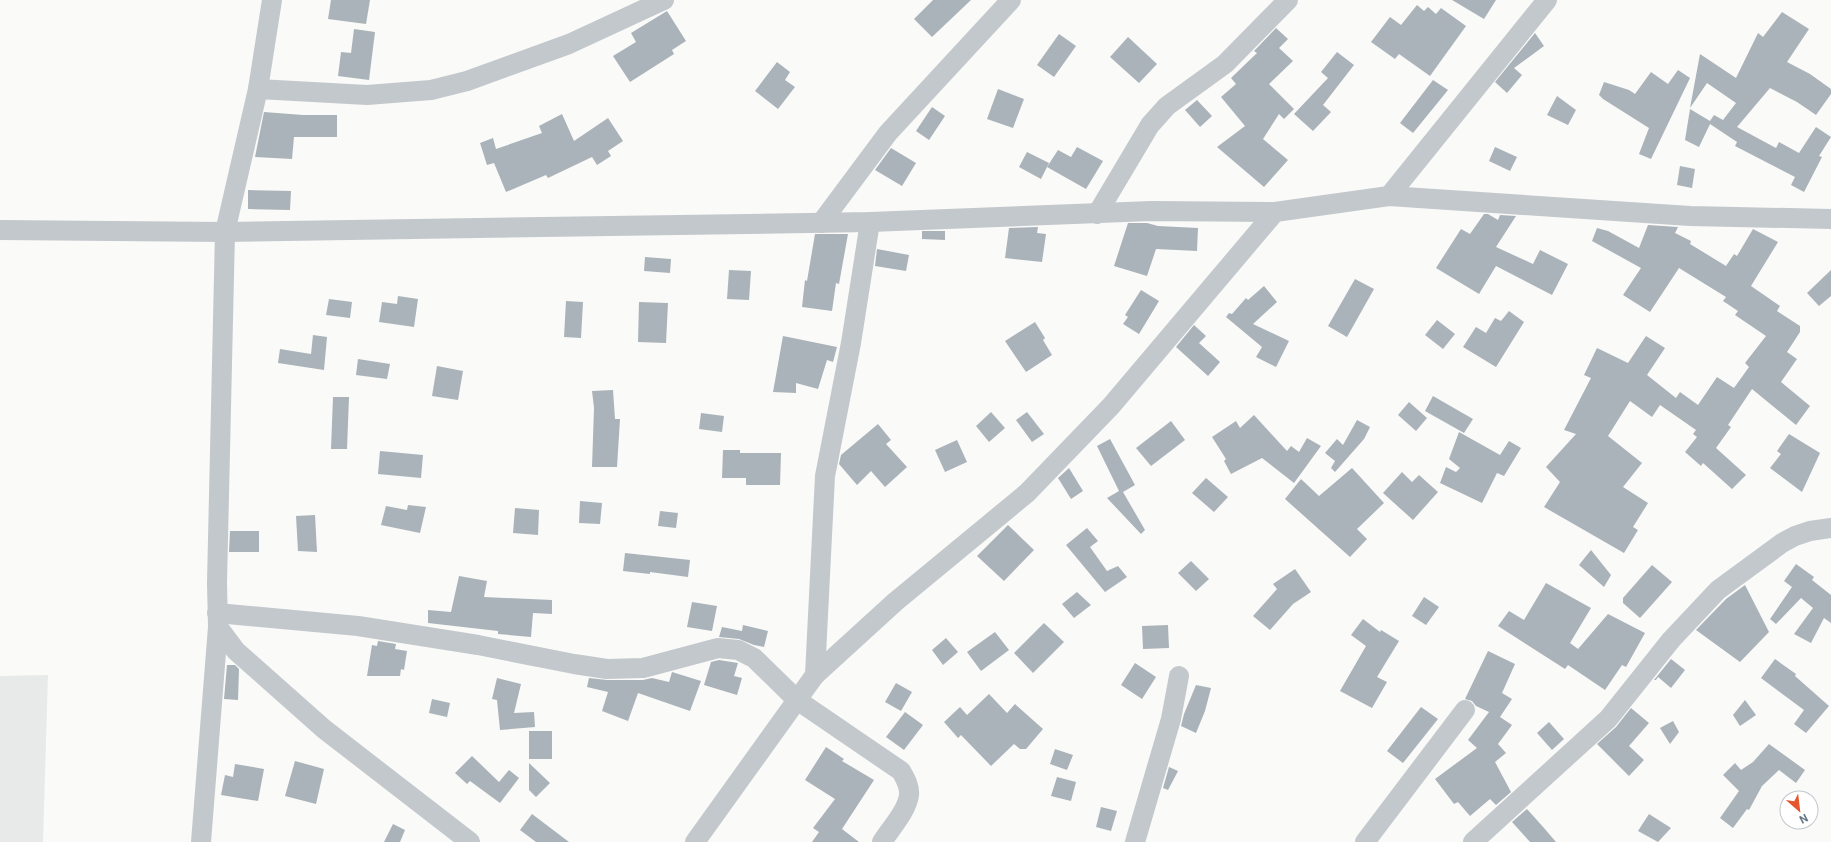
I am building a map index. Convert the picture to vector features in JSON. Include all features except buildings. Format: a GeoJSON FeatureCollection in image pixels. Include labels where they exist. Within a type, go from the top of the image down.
{"type":"FeatureCollection","features":[{"type":"Feature","properties":{"kind":"street"},"geometry":{"type":"LineString","coordinates":[[201,842],[217,620],[225,232],[258,89],[272,0]]}},
{"type":"Feature","properties":{"kind":"street"},"geometry":{"type":"LineString","coordinates":[[258,89],[367,95],[431,90],[467,81],[569,44],[664,0]]}},
{"type":"Feature","properties":{"kind":"street"},"geometry":{"type":"LineString","coordinates":[[821,223],[888,133],[1011,0]]}},
{"type":"Feature","properties":{"kind":"street"},"geometry":{"type":"LineString","coordinates":[[1097,214],[1150,125],[1167,106],[1224,64],[1288,0]]}},
{"type":"Feature","properties":{"kind":"street"},"geometry":{"type":"LineString","coordinates":[[1388,196],[1547,0]]}},
{"type":"Feature","properties":{"kind":"street"},"geometry":{"type":"LineString","coordinates":[[0,230],[225,232],[870,222],[1151,212],[1275,212],[1388,196],[1690,216],[1828,213]]}},
{"type":"Feature","properties":{"kind":"street"},"geometry":{"type":"LineString","coordinates":[[695,842],[815,675],[895,602],[1027,493],[1111,406],[1275,212]]}},
{"type":"Feature","properties":{"kind":"street"},"geometry":{"type":"LineString","coordinates":[[815,675],[825,476],[851,343],[870,222]]}},
{"type":"Feature","properties":{"kind":"street"},"geometry":{"type":"LineString","coordinates":[[1473,842],[1608,719],[1671,640],[1718,590],[1782,543],[1795,536],[1810,531],[1831,528]]}},
{"type":"Feature","properties":{"kind":"street"},"geometry":{"type":"LineString","coordinates":[[217,620],[358,626],[478,645],[607,669],[643,668],[718,648],[738,650],[754,658],[797,700],[901,771],[907,781],[909,794],[903,811],[882,842]]}},
{"type":"Feature","properties":{"kind":"street"},"geometry":{"type":"LineString","coordinates":[[217,620],[236,651],[324,728],[470,842]]}},
{"type":"Feature","properties":{"kind":"street"},"geometry":{"type":"LineString","coordinates":[[1135,842],[1171,719],[1179,676]]}},
{"type":"Feature","properties":{"kind":"street"},"geometry":{"type":"LineString","coordinates":[[1365,842],[1465,710]]}},
{"type":"Feature","properties":{"kind":"shaded area"},"geometry":{"type":"Polygon","coordinates":[[[48,675],[43,842],[0,842],[0,676],[48,675]]]}}]}
